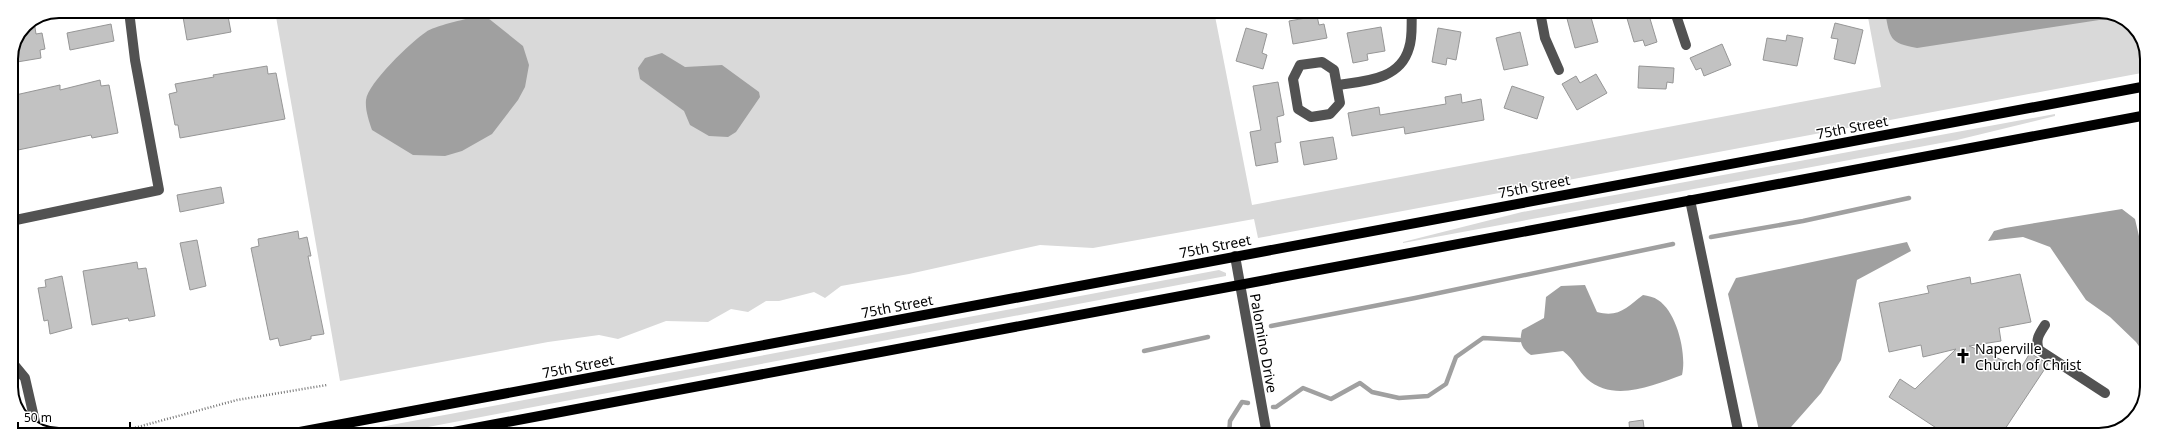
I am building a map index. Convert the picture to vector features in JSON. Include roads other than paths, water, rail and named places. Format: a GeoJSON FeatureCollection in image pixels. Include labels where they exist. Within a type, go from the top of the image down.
{"type":"FeatureCollection","features":[{"type":"Feature","properties":{"kind":"main road","name":"75th Street"},"geometry":{"type":"LineString","coordinates":[[321,428],[2140,87]]}},
{"type":"Feature","properties":{"kind":"main road"},"geometry":{"type":"LineString","coordinates":[[474,428],[2140,116]]}},
{"type":"Feature","properties":{"kind":"street"},"geometry":{"type":"LineString","coordinates":[[18,220],[159,190],[135,60],[130,18]]}},
{"type":"Feature","properties":{"kind":"street"},"geometry":{"type":"LineString","coordinates":[[1338,86],[1380,78],[1398,68],[1409,49],[1412,18]]}},
{"type":"Feature","properties":{"kind":"street"},"geometry":{"type":"LineString","coordinates":[[1541,18],[1546,38],[1559,70]]}},
{"type":"Feature","properties":{"kind":"street"},"geometry":{"type":"LineString","coordinates":[[1677,18],[1686,45]]}},
{"type":"Feature","properties":{"kind":"street"},"geometry":{"type":"LineString","coordinates":[[1322,62],[1334,70],[1338,86],[1340,103],[1330,114],[1311,117],[1298,109],[1293,79],[1300,66],[1322,62]]}},
{"type":"Feature","properties":{"kind":"street"},"geometry":{"type":"LineString","coordinates":[[1690,200],[1738,428]]}},
{"type":"Feature","properties":{"kind":"street","name":"Palomino Drive"},"geometry":{"type":"LineString","coordinates":[[1235,256],[1253,364],[1266,428]]}},
{"type":"Feature","properties":{"kind":"street"},"geometry":{"type":"LineString","coordinates":[[2045,325],[2038,336],[2037,344],[2039,350],[2105,393]]}},
{"type":"Feature","properties":{"kind":"street"},"geometry":{"type":"LineString","coordinates":[[18,369],[26,378],[35,421]]}},
{"type":"Feature","properties":{"kind":"waterway"},"geometry":{"type":"LineString","coordinates":[[1711,237],[1803,221],[1909,198]]}},
{"type":"Feature","properties":{"kind":"waterway"},"geometry":{"type":"LineString","coordinates":[[1271,326],[1415,298],[1673,244]]}},
{"type":"Feature","properties":{"kind":"waterway"},"geometry":{"type":"LineString","coordinates":[[1144,351],[1208,337]]}},
{"type":"Feature","properties":{"kind":"waterway"},"geometry":{"type":"LineString","coordinates":[[1273,407],[1276,407],[1303,388],[1331,399],[1360,383],[1372,392],[1399,398],[1428,396],[1446,384],[1456,357],[1483,338],[1520,340]]}},
{"type":"Feature","properties":{"kind":"waterway"},"geometry":{"type":"LineString","coordinates":[[1230,428],[1230,421],[1242,402],[1248,403]]}},
{"type":"Feature","properties":{"kind":"place","name":"Naperville Church of Christ"},"geometry":{"type":"Point","coordinates":[1963,356]}}]}
